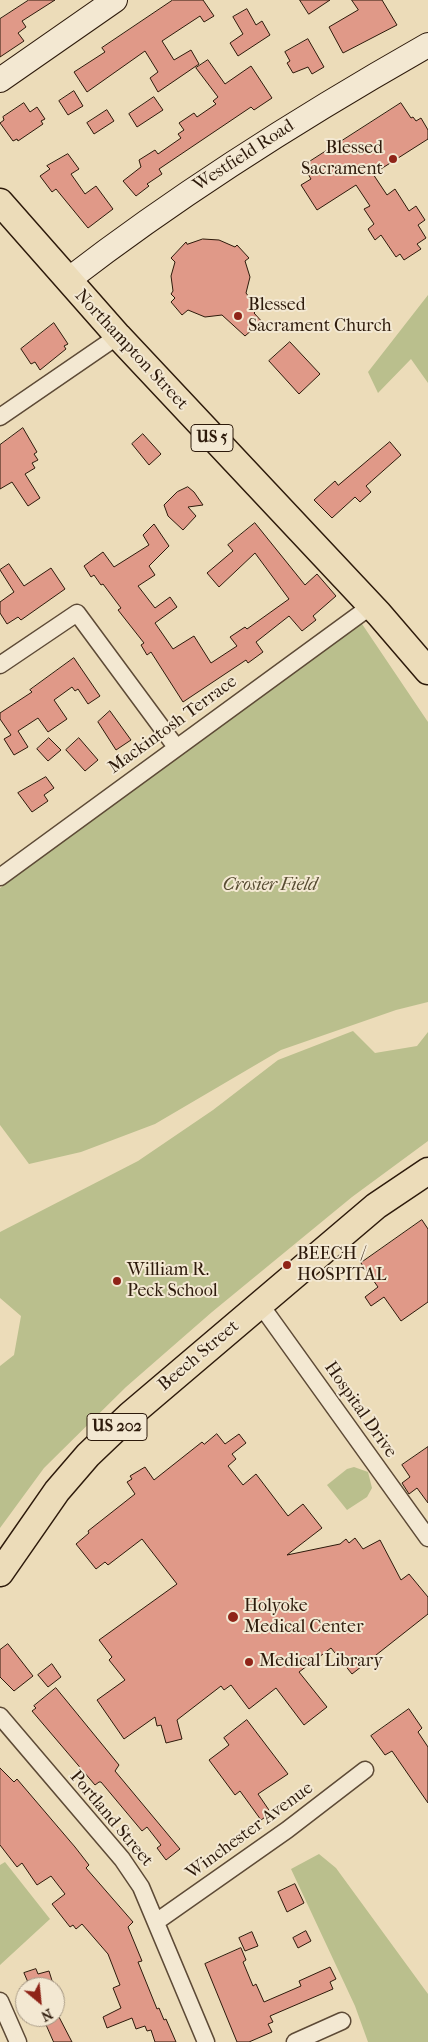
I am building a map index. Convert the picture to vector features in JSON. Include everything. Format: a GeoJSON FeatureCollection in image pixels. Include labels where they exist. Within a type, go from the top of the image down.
{"type":"FeatureCollection","features":[{"type":"Feature","properties":{"kind":"main road"},"geometry":{"type":"LineString","coordinates":[[0,80],[115,0]]}},
{"type":"Feature","properties":{"kind":"main road","name":"Westfield Road"},"geometry":{"type":"LineString","coordinates":[[68,280],[130,232],[231,163],[324,104],[428,45]]}},
{"type":"Feature","properties":{"kind":"main road","name":"Northampton Street"},"geometry":{"type":"LineString","coordinates":[[0,202],[118,336],[371,606],[428,671]]}},
{"type":"Feature","properties":{"kind":"main road","name":"Beech Street"},"geometry":{"type":"LineString","coordinates":[[0,1573],[37,1516],[88,1455],[130,1415],[376,1206],[428,1171]]}},
{"type":"Feature","properties":{"kind":"street"},"geometry":{"type":"LineString","coordinates":[[0,417],[118,336]]}},
{"type":"Feature","properties":{"kind":"street","name":"Mackintosh Terrace"},"geometry":{"type":"LineString","coordinates":[[0,877],[371,606]]}},
{"type":"Feature","properties":{"kind":"street"},"geometry":{"type":"LineString","coordinates":[[0,665],[77,613],[176,747]]}},
{"type":"Feature","properties":{"kind":"street","name":"Hospital Drive"},"geometry":{"type":"LineString","coordinates":[[260,1304],[428,1538]]}},
{"type":"Feature","properties":{"kind":"street","name":"Portland Street"},"geometry":{"type":"LineString","coordinates":[[0,1716],[122,1859],[142,1887],[206,2042]]}},
{"type":"Feature","properties":{"kind":"street","name":"Winchester Avenue"},"geometry":{"type":"LineString","coordinates":[[156,1922],[287,1830],[365,1770]]}},
{"type":"Feature","properties":{"kind":"street"},"geometry":{"type":"LineString","coordinates":[[1,2001],[18,2042]]}},
{"type":"Feature","properties":{"kind":"street"},"geometry":{"type":"LineString","coordinates":[[294,2042],[342,2021]]}},
{"type":"Feature","properties":{"kind":"green space"},"geometry":{"type":"Polygon","coordinates":[[[428,295],[428,383],[411,359],[378,393],[368,372],[428,295]]]}},
{"type":"Feature","properties":{"kind":"green space","name":"Crosier Field"},"geometry":{"type":"Polygon","coordinates":[[[360,621],[428,722],[428,1002],[396,1010],[281,1050],[155,1124],[81,1152],[29,1164],[0,1125],[0,888],[360,621]]]}},
{"type":"Feature","properties":{"kind":"green space","name":"William R. Peck School"},"geometry":{"type":"Polygon","coordinates":[[[353,1031],[375,1053],[417,1046],[428,1032],[428,1141],[352,1197],[212,1312],[126,1387],[44,1468],[0,1528],[0,1366],[14,1355],[21,1316],[0,1298],[0,1232],[138,1161],[213,1110],[278,1060],[353,1031]]]}},
{"type":"Feature","properties":{"kind":"green space"},"geometry":{"type":"Polygon","coordinates":[[[354,1467],[368,1472],[372,1488],[367,1497],[347,1510],[327,1485],[347,1469],[354,1467]]]}},
{"type":"Feature","properties":{"kind":"green space"},"geometry":{"type":"Polygon","coordinates":[[[319,1854],[336,1868],[428,1994],[428,2042],[368,2042],[355,2006],[291,1869],[319,1854]]]}},
{"type":"Feature","properties":{"kind":"green space"},"geometry":{"type":"Polygon","coordinates":[[[5,1862],[50,1919],[0,1965],[0,1865],[5,1862]]]}},
{"type":"Feature","properties":{"kind":"building"},"geometry":{"type":"Polygon","coordinates":[[[29,0],[55,0],[22,21],[26,27],[18,33],[24,41],[0,57],[0,19],[29,0]]]}},
{"type":"Feature","properties":{"kind":"building"},"geometry":{"type":"Polygon","coordinates":[[[173,0],[203,0],[214,16],[204,22],[200,16],[162,41],[174,60],[191,50],[199,64],[158,92],[150,78],[158,72],[145,51],[87,92],[74,72],[105,52],[102,48],[173,0]]]}},
{"type":"Feature","properties":{"kind":"building"},"geometry":{"type":"Polygon","coordinates":[[[300,0],[330,0],[309,14],[300,0]]]}},
{"type":"Feature","properties":{"kind":"building"},"geometry":{"type":"Polygon","coordinates":[[[352,0],[382,0],[397,25],[343,53],[329,27],[358,10],[352,0]]]}},
{"type":"Feature","properties":{"kind":"building"},"geometry":{"type":"Polygon","coordinates":[[[247,9],[256,25],[262,21],[270,35],[238,56],[230,43],[243,34],[233,17],[247,9]]]}},
{"type":"Feature","properties":{"kind":"building"},"geometry":{"type":"Polygon","coordinates":[[[308,39],[324,67],[312,74],[308,67],[293,73],[287,63],[290,61],[285,52],[308,39]]]}},
{"type":"Feature","properties":{"kind":"building"},"geometry":{"type":"Polygon","coordinates":[[[208,60],[225,84],[251,66],[272,98],[254,110],[251,107],[159,169],[162,174],[147,184],[149,186],[136,196],[123,181],[141,167],[139,160],[155,150],[158,154],[181,138],[178,134],[184,130],[179,123],[194,113],[197,117],[216,104],[213,101],[218,97],[196,68],[208,60]]]}},
{"type":"Feature","properties":{"kind":"building"},"geometry":{"type":"Polygon","coordinates":[[[74,91],[83,106],[68,115],[59,101],[74,91]]]}},
{"type":"Feature","properties":{"kind":"building"},"geometry":{"type":"Polygon","coordinates":[[[154,97],[163,110],[137,127],[129,114],[154,97]]]}},
{"type":"Feature","properties":{"kind":"building"},"geometry":{"type":"Polygon","coordinates":[[[24,103],[30,112],[37,107],[45,119],[41,121],[43,124],[18,141],[17,139],[13,141],[0,123],[4,120],[3,117],[24,103]]]}},
{"type":"Feature","properties":{"kind":"building"},"geometry":{"type":"Polygon","coordinates":[[[401,103],[411,118],[413,117],[416,121],[421,118],[428,130],[428,139],[373,174],[387,195],[395,189],[409,211],[416,206],[425,220],[418,225],[426,238],[417,244],[421,249],[404,260],[400,254],[396,257],[381,235],[375,240],[368,229],[374,224],[364,209],[370,206],[356,185],[317,210],[301,185],[311,179],[303,166],[401,103]]]}},
{"type":"Feature","properties":{"kind":"building"},"geometry":{"type":"Polygon","coordinates":[[[107,110],[114,121],[94,134],[87,123],[107,110]]]}},
{"type":"Feature","properties":{"kind":"building"},"geometry":{"type":"Polygon","coordinates":[[[68,154],[79,169],[71,174],[85,194],[96,186],[113,209],[88,228],[56,189],[52,192],[40,176],[50,169],[47,166],[68,154]]]}},
{"type":"Feature","properties":{"kind":"building","name":"Blessed Sacrament Church"},"geometry":{"type":"Polygon","coordinates":[[[203,239],[219,240],[235,247],[237,245],[249,258],[245,261],[250,277],[246,293],[258,309],[254,313],[264,324],[255,331],[253,329],[245,336],[222,315],[205,317],[188,310],[182,315],[171,302],[175,298],[171,294],[173,291],[171,276],[175,262],[171,258],[186,242],[187,244],[203,239]]]}},
{"type":"Feature","properties":{"kind":"building"},"geometry":{"type":"Polygon","coordinates":[[[54,323],[68,344],[64,346],[66,349],[40,370],[35,362],[31,364],[21,349],[54,323]]]}},
{"type":"Feature","properties":{"kind":"building"},"geometry":{"type":"Polygon","coordinates":[[[290,342],[320,374],[299,394],[269,361],[290,342]]]}},
{"type":"Feature","properties":{"kind":"building"},"geometry":{"type":"Polygon","coordinates":[[[23,428],[37,452],[34,454],[38,460],[32,463],[35,468],[25,474],[40,498],[28,506],[12,482],[0,489],[0,445],[23,428]]]}},
{"type":"Feature","properties":{"kind":"building"},"geometry":{"type":"Polygon","coordinates":[[[143,434],[161,454],[149,465],[132,444],[143,434]]]}},
{"type":"Feature","properties":{"kind":"building"},"geometry":{"type":"Polygon","coordinates":[[[390,442],[401,455],[366,486],[371,492],[360,502],[355,497],[332,518],[314,500],[335,481],[338,485],[390,442]]]}},
{"type":"Feature","properties":{"kind":"building"},"geometry":{"type":"Polygon","coordinates":[[[188,487],[203,505],[188,507],[196,516],[183,530],[168,516],[164,505],[177,492],[188,487]]]}},
{"type":"Feature","properties":{"kind":"building"},"geometry":{"type":"Polygon","coordinates":[[[255,523],[305,585],[317,574],[336,596],[313,616],[316,620],[302,631],[289,616],[256,642],[263,652],[248,663],[246,660],[183,702],[151,652],[147,655],[141,645],[144,643],[118,610],[121,608],[103,584],[101,585],[94,575],[91,577],[84,566],[103,552],[114,567],[149,545],[143,535],[154,524],[169,546],[149,566],[155,575],[138,586],[155,608],[170,597],[177,607],[155,623],[173,649],[194,636],[211,663],[237,646],[230,637],[245,627],[247,629],[289,599],[255,553],[219,587],[207,573],[233,551],[228,545],[255,523]]]}},
{"type":"Feature","properties":{"kind":"building"},"geometry":{"type":"Polygon","coordinates":[[[9,564],[24,586],[51,568],[65,589],[21,620],[18,617],[7,624],[0,613],[0,602],[14,592],[0,570],[9,564]]]}},
{"type":"Feature","properties":{"kind":"building"},"geometry":{"type":"Polygon","coordinates":[[[74,658],[100,696],[88,704],[78,689],[75,691],[72,687],[54,700],[67,719],[48,732],[38,718],[18,731],[28,747],[14,755],[4,739],[11,735],[0,719],[0,713],[32,692],[30,690],[74,658]]]}},
{"type":"Feature","properties":{"kind":"building"},"geometry":{"type":"Polygon","coordinates":[[[110,711],[131,740],[116,750],[98,722],[110,711]]]}},
{"type":"Feature","properties":{"kind":"building"},"geometry":{"type":"Polygon","coordinates":[[[49,738],[61,750],[48,761],[37,749],[49,738]]]}},
{"type":"Feature","properties":{"kind":"building"},"geometry":{"type":"Polygon","coordinates":[[[79,738],[98,760],[85,771],[66,750],[79,738]]]}},
{"type":"Feature","properties":{"kind":"building"},"geometry":{"type":"Polygon","coordinates":[[[46,777],[54,788],[44,795],[48,801],[32,812],[18,793],[46,777]]]}},
{"type":"Feature","properties":{"kind":"building"},"geometry":{"type":"Polygon","coordinates":[[[422,1220],[428,1229],[428,1302],[401,1321],[384,1297],[371,1306],[365,1297],[378,1287],[361,1263],[422,1220]]]}},
{"type":"Feature","properties":{"kind":"building"},"geometry":{"type":"Polygon","coordinates":[[[217,1434],[225,1444],[239,1434],[246,1443],[232,1454],[236,1459],[228,1466],[243,1485],[256,1474],[288,1516],[303,1504],[322,1528],[287,1555],[340,1544],[346,1539],[349,1543],[355,1538],[363,1549],[380,1540],[401,1580],[409,1574],[428,1597],[428,1614],[352,1674],[331,1648],[299,1672],[327,1707],[304,1725],[276,1688],[249,1709],[231,1685],[224,1690],[221,1686],[177,1720],[182,1739],[166,1743],[161,1725],[157,1726],[155,1717],[124,1739],[97,1700],[125,1680],[109,1660],[112,1657],[99,1640],[177,1584],[142,1539],[108,1565],[105,1562],[96,1569],[76,1544],[89,1533],[88,1531],[135,1494],[127,1482],[132,1479],[130,1476],[145,1467],[154,1480],[202,1442],[204,1444],[217,1434]]]}},
{"type":"Feature","properties":{"kind":"building"},"geometry":{"type":"Polygon","coordinates":[[[428,1447],[428,1503],[417,1488],[409,1494],[402,1483],[410,1477],[402,1465],[428,1447]]]}},
{"type":"Feature","properties":{"kind":"building"},"geometry":{"type":"Polygon","coordinates":[[[8,1644],[33,1676],[14,1691],[0,1677],[0,1650],[8,1644]]]}},
{"type":"Feature","properties":{"kind":"building"},"geometry":{"type":"Polygon","coordinates":[[[52,1664],[61,1677],[48,1687],[38,1675],[52,1664]]]}},
{"type":"Feature","properties":{"kind":"building"},"geometry":{"type":"Polygon","coordinates":[[[56,1688],[119,1765],[115,1771],[180,1849],[166,1860],[157,1848],[161,1845],[147,1827],[142,1831],[101,1782],[95,1785],[32,1711],[36,1708],[34,1706],[56,1688]]]}},
{"type":"Feature","properties":{"kind":"building"},"geometry":{"type":"Polygon","coordinates":[[[409,1709],[422,1728],[418,1732],[428,1747],[428,1803],[392,1751],[385,1755],[371,1736],[409,1709]]]}},
{"type":"Feature","properties":{"kind":"building"},"geometry":{"type":"Polygon","coordinates":[[[247,1720],[288,1774],[258,1794],[271,1813],[261,1820],[240,1791],[235,1795],[209,1760],[229,1745],[224,1738],[247,1720]]]}},
{"type":"Feature","properties":{"kind":"building"},"geometry":{"type":"Polygon","coordinates":[[[0,1768],[14,1782],[17,1779],[89,1865],[86,1868],[133,1922],[128,1927],[142,1961],[138,1962],[157,2009],[159,2008],[164,2020],[166,2019],[176,2042],[155,2042],[151,2030],[147,2031],[145,2026],[136,2029],[132,2018],[107,2028],[103,2017],[121,2008],[113,1988],[120,1985],[108,1954],[82,1924],[76,1929],[73,1925],[70,1927],[52,1904],[65,1894],[51,1876],[37,1885],[22,1863],[17,1867],[0,1845],[0,1768]]]}},
{"type":"Feature","properties":{"kind":"building"},"geometry":{"type":"Polygon","coordinates":[[[295,1884],[304,1903],[287,1912],[278,1892],[295,1884]]]}},
{"type":"Feature","properties":{"kind":"building"},"geometry":{"type":"Polygon","coordinates":[[[306,1931],[311,1941],[298,1948],[293,1938],[306,1931]]]}},
{"type":"Feature","properties":{"kind":"building"},"geometry":{"type":"Polygon","coordinates":[[[252,1932],[258,1946],[245,1951],[239,1938],[252,1932]]]}},
{"type":"Feature","properties":{"kind":"building"},"geometry":{"type":"Polygon","coordinates":[[[241,1948],[246,1960],[243,1962],[253,1986],[256,1984],[264,2002],[301,1986],[299,1981],[330,1967],[336,1979],[330,1982],[333,1989],[270,2016],[273,2022],[268,2024],[272,2032],[249,2042],[237,2042],[205,1964],[241,1948]]]}},
{"type":"Feature","properties":{"kind":"building"},"geometry":{"type":"Polygon","coordinates":[[[36,1969],[38,1974],[49,1971],[51,1977],[26,1977],[24,1973],[36,1969]]]}},
{"type":"Feature","properties":{"kind":"building"},"geometry":{"type":"Polygon","coordinates":[[[47,2027],[64,2027],[72,2042],[54,2042],[47,2027]]]}},
{"type":"Feature","properties":{"kind":"place","name":"Blessed Sacrament"},"geometry":{"type":"Point","coordinates":[393,159]}},
{"type":"Feature","properties":{"kind":"place","name":"Blessed Sacrament Church"},"geometry":{"type":"Point","coordinates":[238,316]}},
{"type":"Feature","properties":{"kind":"place","name":"BEECH / HOSPITAL"},"geometry":{"type":"Point","coordinates":[287,1265]}},
{"type":"Feature","properties":{"kind":"place","name":"William R. Peck School"},"geometry":{"type":"Point","coordinates":[117,1281]}},
{"type":"Feature","properties":{"kind":"place","name":"Holyoke Medical Center"},"geometry":{"type":"Point","coordinates":[233,1617]}},
{"type":"Feature","properties":{"kind":"place","name":"Medical Library"},"geometry":{"type":"Point","coordinates":[249,1662]}}]}
